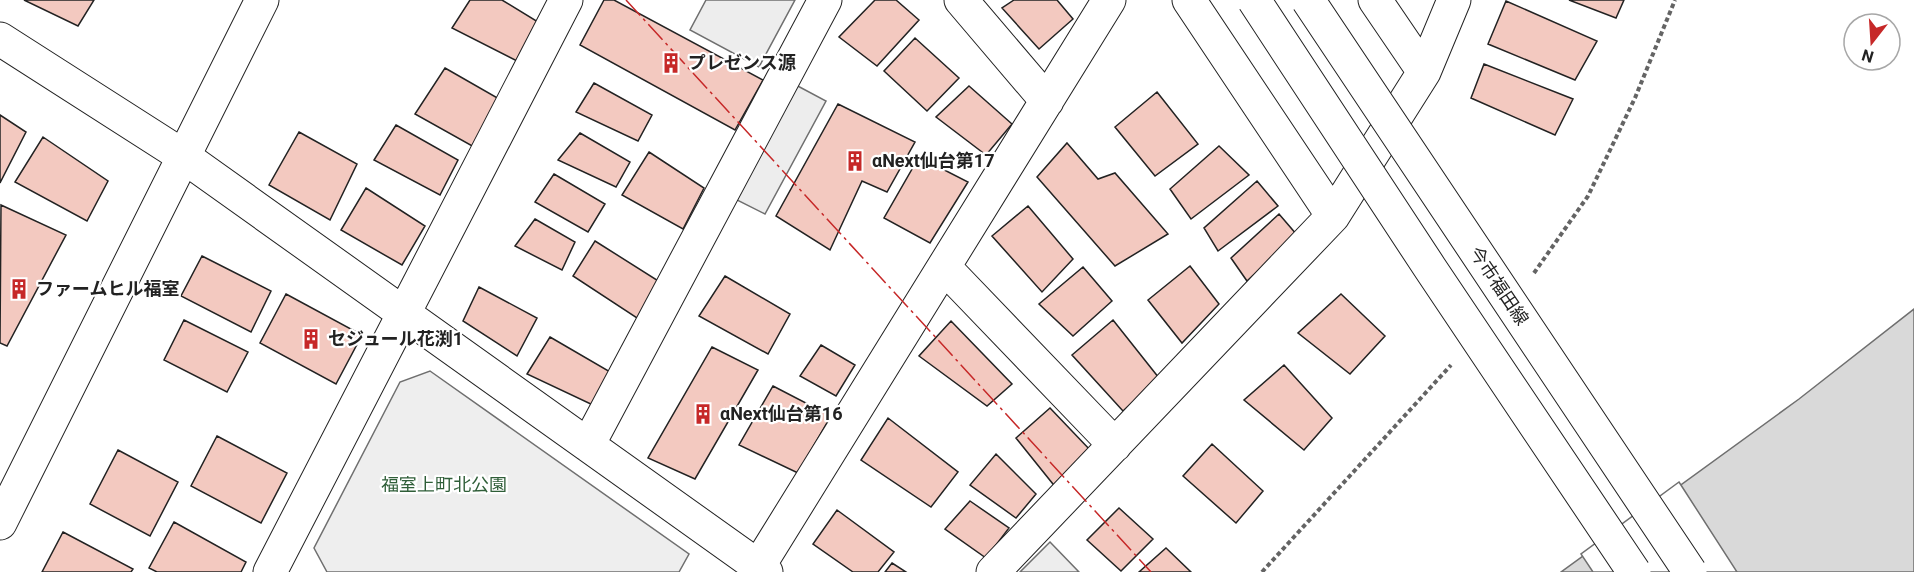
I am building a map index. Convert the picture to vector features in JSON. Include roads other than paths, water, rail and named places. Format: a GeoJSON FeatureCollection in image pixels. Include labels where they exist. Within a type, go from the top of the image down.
{"type":"FeatureCollection","features":[{"type":"Feature","properties":{"kind":"street"},"geometry":{"type":"LineString","coordinates":[[0,524],[262,0]]}},
{"type":"Feature","properties":{"kind":"street"},"geometry":{"type":"LineString","coordinates":[[278,569],[405,314],[566,0]]}},
{"type":"Feature","properties":{"kind":"street"},"geometry":{"type":"LineString","coordinates":[[588,445],[825,0]]}},
{"type":"Feature","properties":{"kind":"street"},"geometry":{"type":"LineString","coordinates":[[961,0],[1047,101]]}},
{"type":"Feature","properties":{"kind":"street"},"geometry":{"type":"LineString","coordinates":[[0,39],[183,156],[762,569],[944,267],[1109,0]]}},
{"type":"Feature","properties":{"kind":"street"},"geometry":{"type":"LineString","coordinates":[[1189,0],[1332,216]]}},
{"type":"Feature","properties":{"kind":"street"},"geometry":{"type":"LineString","coordinates":[[1254,0],[1634,572]]}},
{"type":"Feature","properties":{"kind":"street","name":"今市福田線"},"geometry":{"type":"LineString","coordinates":[[1308,0],[1690,572]]}},
{"type":"Feature","properties":{"kind":"street"},"geometry":{"type":"LineString","coordinates":[[1375,0],[1424,72]]}},
{"type":"Feature","properties":{"kind":"street"},"geometry":{"type":"LineString","coordinates":[[993,572],[1332,216],[1424,72],[1454,0]]}},
{"type":"Feature","properties":{"kind":"street"},"geometry":{"type":"LineString","coordinates":[[944,267],[1115,445]]}},
{"type":"Feature","properties":{"kind":"place","name":"プレゼンス源"},"geometry":{"type":"Point","coordinates":[671,63]}},
{"type":"Feature","properties":{"kind":"place","name":"αNext仙台第17"},"geometry":{"type":"Point","coordinates":[855,161]}},
{"type":"Feature","properties":{"kind":"place","name":"ファームヒル福室"},"geometry":{"type":"Point","coordinates":[19,289]}},
{"type":"Feature","properties":{"kind":"place","name":"セジュール花渕1"},"geometry":{"type":"Point","coordinates":[311,339]}},
{"type":"Feature","properties":{"kind":"place","name":"αNext仙台第16"},"geometry":{"type":"Point","coordinates":[703,414]}},
{"type":"Feature","properties":{"kind":"park label","name":"福室上町北公園"},"geometry":{"type":"Point","coordinates":[444,485]}}]}
